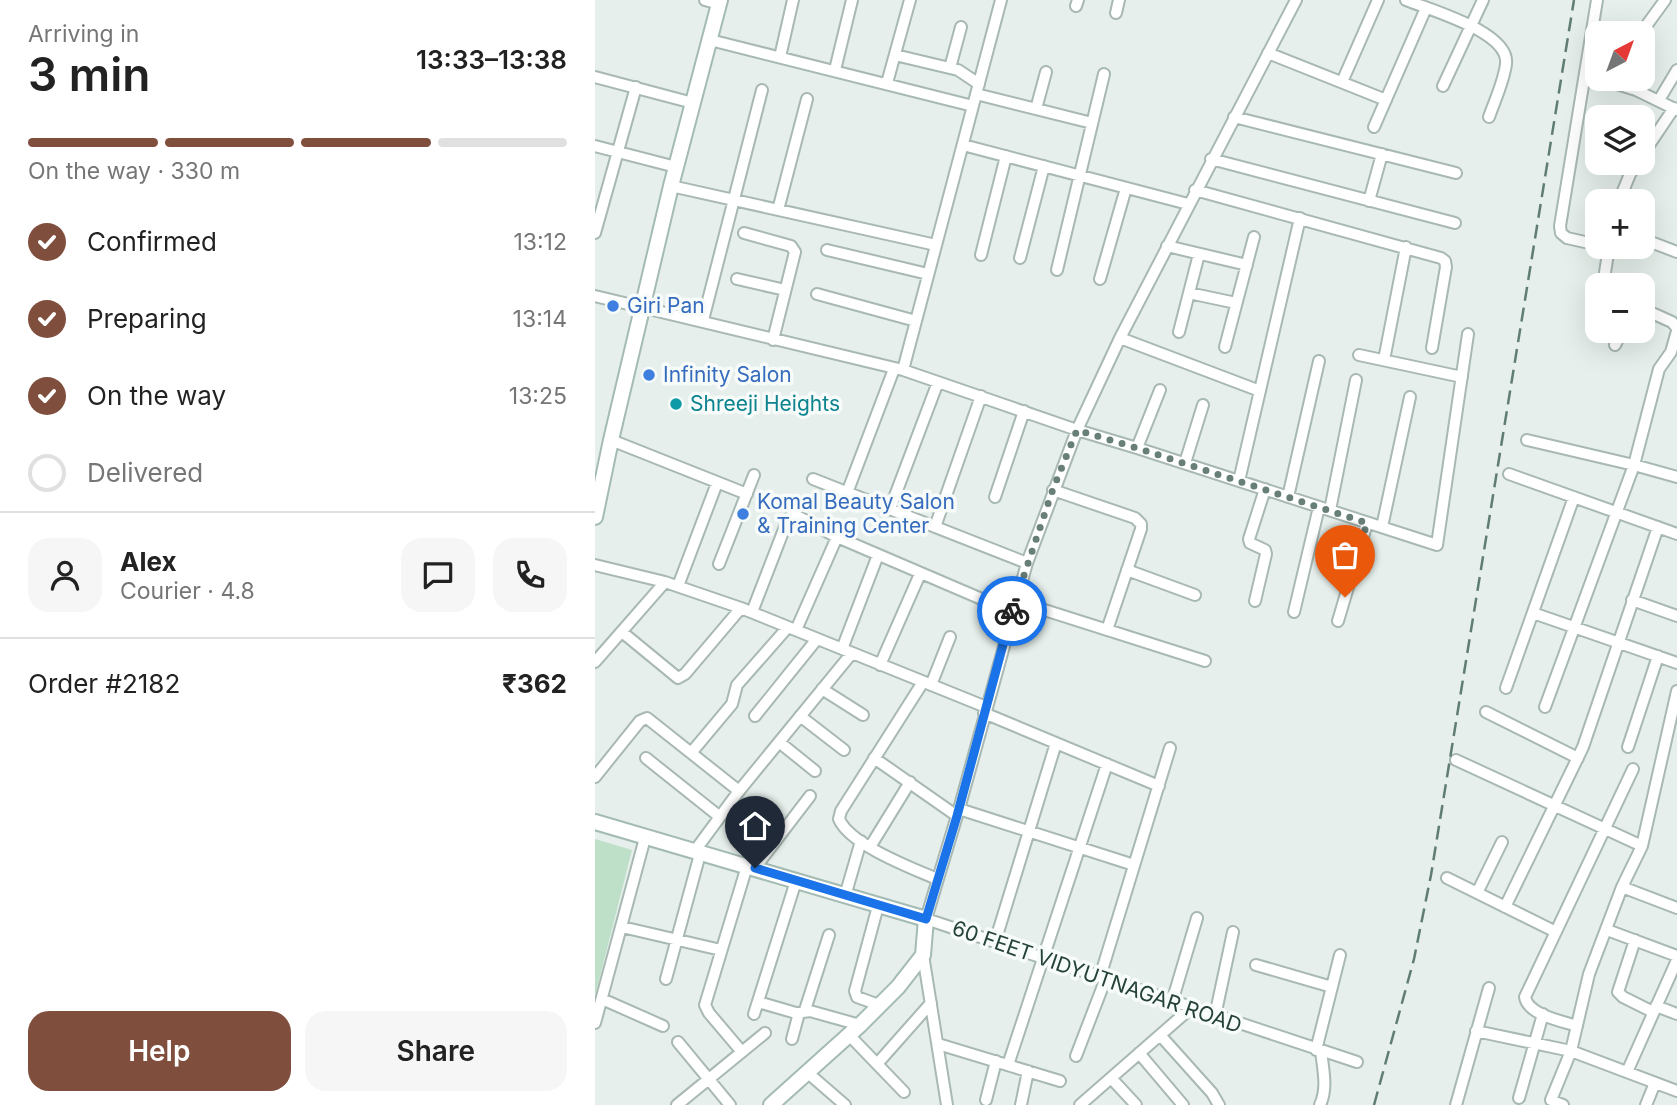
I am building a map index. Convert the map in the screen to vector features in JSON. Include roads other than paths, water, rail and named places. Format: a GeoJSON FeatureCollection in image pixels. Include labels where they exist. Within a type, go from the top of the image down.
{"type":"FeatureCollection","features":[{"type":"Feature","properties":{"kind":"street"},"geometry":{"type":"LineString","coordinates":[[780,57],[793,0]]}},
{"type":"Feature","properties":{"kind":"street"},"geometry":{"type":"LineString","coordinates":[[835,70],[852,0]]}},
{"type":"Feature","properties":{"kind":"street"},"geometry":{"type":"LineString","coordinates":[[887,83],[910,0]]}},
{"type":"Feature","properties":{"kind":"street"},"geometry":{"type":"LineString","coordinates":[[847,493],[899,370],[916,321],[1001,0]]}},
{"type":"Feature","properties":{"kind":"street"},"geometry":{"type":"LineString","coordinates":[[1116,13],[1119,0]]}},
{"type":"Feature","properties":{"kind":"street"},"geometry":{"type":"LineString","coordinates":[[947,1105],[923,955],[926,919],[1027,563],[1077,430],[1120,338],[1296,0]]}},
{"type":"Feature","properties":{"kind":"street"},"geometry":{"type":"LineString","coordinates":[[1342,82],[1378,0]]}},
{"type":"Feature","properties":{"kind":"street"},"geometry":{"type":"LineString","coordinates":[[1406,0],[1495,39],[1505,54],[1506,64],[1489,117]]}},
{"type":"Feature","properties":{"kind":"street"},"geometry":{"type":"LineString","coordinates":[[1443,86],[1483,0]]}},
{"type":"Feature","properties":{"kind":"street"},"geometry":{"type":"LineString","coordinates":[[1594,21],[1597,0]]}},
{"type":"Feature","properties":{"kind":"street"},"geometry":{"type":"LineString","coordinates":[[1650,21],[1665,0]]}},
{"type":"Feature","properties":{"kind":"street"},"geometry":{"type":"LineString","coordinates":[[595,517],[671,186],[710,40],[715,1]]}},
{"type":"Feature","properties":{"kind":"street"},"geometry":{"type":"LineString","coordinates":[[1374,127],[1422,5]]}},
{"type":"Feature","properties":{"kind":"street"},"geometry":{"type":"LineString","coordinates":[[950,68],[961,27]]}},
{"type":"Feature","properties":{"kind":"street"},"geometry":{"type":"LineString","coordinates":[[710,40],[973,106]]}},
{"type":"Feature","properties":{"kind":"street"},"geometry":{"type":"LineString","coordinates":[[1268,53],[1386,100]]}},
{"type":"Feature","properties":{"kind":"street"},"geometry":{"type":"LineString","coordinates":[[895,55],[961,71],[978,89],[1036,109],[1092,122]]}},
{"type":"Feature","properties":{"kind":"street"},"geometry":{"type":"LineString","coordinates":[[1659,100],[1677,70]]}},
{"type":"Feature","properties":{"kind":"street"},"geometry":{"type":"LineString","coordinates":[[1036,109],[1046,72]]}},
{"type":"Feature","properties":{"kind":"street"},"geometry":{"type":"LineString","coordinates":[[1058,270],[1104,74]]}},
{"type":"Feature","properties":{"kind":"street"},"geometry":{"type":"LineString","coordinates":[[1585,74],[1560,226],[1561,233],[1567,238],[1585,242]]}},
{"type":"Feature","properties":{"kind":"street"},"geometry":{"type":"LineString","coordinates":[[595,77],[693,103]]}},
{"type":"Feature","properties":{"kind":"street"},"geometry":{"type":"LineString","coordinates":[[595,233],[636,88]]}},
{"type":"Feature","properties":{"kind":"street"},"geometry":{"type":"LineString","coordinates":[[702,320],[762,90]]}},
{"type":"Feature","properties":{"kind":"street"},"geometry":{"type":"LineString","coordinates":[[1634,91],[1676,109],[1655,138]]}},
{"type":"Feature","properties":{"kind":"street"},"geometry":{"type":"LineString","coordinates":[[778,210],[807,100]]}},
{"type":"Feature","properties":{"kind":"street"},"geometry":{"type":"LineString","coordinates":[[1234,117],[1456,173]]}},
{"type":"Feature","properties":{"kind":"street"},"geometry":{"type":"LineString","coordinates":[[963,145],[1188,204]]}},
{"type":"Feature","properties":{"kind":"street"},"geometry":{"type":"LineString","coordinates":[[595,146],[676,167]]}},
{"type":"Feature","properties":{"kind":"street"},"geometry":{"type":"LineString","coordinates":[[1369,201],[1382,155]]}},
{"type":"Feature","properties":{"kind":"street"},"geometry":{"type":"LineString","coordinates":[[981,255],[1006,156]]}},
{"type":"Feature","properties":{"kind":"street"},"geometry":{"type":"LineString","coordinates":[[1212,159],[1455,223]]}},
{"type":"Feature","properties":{"kind":"street"},"geometry":{"type":"LineString","coordinates":[[1020,258],[1044,166]]}},
{"type":"Feature","properties":{"kind":"street"},"geometry":{"type":"LineString","coordinates":[[671,186],[936,245]]}},
{"type":"Feature","properties":{"kind":"street"},"geometry":{"type":"LineString","coordinates":[[1100,279],[1126,188]]}},
{"type":"Feature","properties":{"kind":"street"},"geometry":{"type":"LineString","coordinates":[[1195,190],[1441,258],[1446,264],[1432,348]]}},
{"type":"Feature","properties":{"kind":"street"},"geometry":{"type":"LineString","coordinates":[[1239,481],[1300,218]]}},
{"type":"Feature","properties":{"kind":"street"},"geometry":{"type":"LineString","coordinates":[[744,233],[794,248],[773,340]]}},
{"type":"Feature","properties":{"kind":"street"},"geometry":{"type":"LineString","coordinates":[[1225,347],[1254,237]]}},
{"type":"Feature","properties":{"kind":"street"},"geometry":{"type":"LineString","coordinates":[[1655,244],[1677,252]]}},
{"type":"Feature","properties":{"kind":"street"},"geometry":{"type":"LineString","coordinates":[[1167,246],[1247,265]]}},
{"type":"Feature","properties":{"kind":"street"},"geometry":{"type":"LineString","coordinates":[[1384,360],[1406,247]]}},
{"type":"Feature","properties":{"kind":"street"},"geometry":{"type":"LineString","coordinates":[[827,250],[928,274]]}},
{"type":"Feature","properties":{"kind":"street"},"geometry":{"type":"LineString","coordinates":[[1179,332],[1199,254]]}},
{"type":"Feature","properties":{"kind":"street"},"geometry":{"type":"LineString","coordinates":[[737,279],[785,290]]}},
{"type":"Feature","properties":{"kind":"street"},"geometry":{"type":"LineString","coordinates":[[1189,293],[1237,303]]}},
{"type":"Feature","properties":{"kind":"street"},"geometry":{"type":"LineString","coordinates":[[817,294],[916,321]]}},
{"type":"Feature","properties":{"kind":"street"},"geometry":{"type":"LineString","coordinates":[[595,296],[899,370],[1437,545],[1468,334]]}},
{"type":"Feature","properties":{"kind":"street"},"geometry":{"type":"LineString","coordinates":[[1545,707],[1634,464],[1659,369],[1671,352],[1677,330],[1672,322],[1655,314]]}},
{"type":"Feature","properties":{"kind":"street"},"geometry":{"type":"LineString","coordinates":[[1120,338],[1260,391]]}},
{"type":"Feature","properties":{"kind":"street"},"geometry":{"type":"LineString","coordinates":[[1359,355],[1462,377]]}},
{"type":"Feature","properties":{"kind":"street"},"geometry":{"type":"LineString","coordinates":[[1288,497],[1319,361]]}},
{"type":"Feature","properties":{"kind":"street"},"geometry":{"type":"LineString","coordinates":[[1294,612],[1325,509],[1356,380]]}},
{"type":"Feature","properties":{"kind":"street"},"geometry":{"type":"LineString","coordinates":[[890,509],[938,382]]}},
{"type":"Feature","properties":{"kind":"street"},"geometry":{"type":"LineString","coordinates":[[1137,448],[1160,390]]}},
{"type":"Feature","properties":{"kind":"street"},"geometry":{"type":"LineString","coordinates":[[935,527],[981,396]]}},
{"type":"Feature","properties":{"kind":"street"},"geometry":{"type":"LineString","coordinates":[[1382,527],[1410,397]]}},
{"type":"Feature","properties":{"kind":"street"},"geometry":{"type":"LineString","coordinates":[[1185,463],[1203,405]]}},
{"type":"Feature","properties":{"kind":"street"},"geometry":{"type":"LineString","coordinates":[[995,497],[1024,411]]}},
{"type":"Feature","properties":{"kind":"street"},"geometry":{"type":"LineString","coordinates":[[611,440],[747,495]]}},
{"type":"Feature","properties":{"kind":"street"},"geometry":{"type":"LineString","coordinates":[[1527,440],[1634,464],[1677,477]]}},
{"type":"Feature","properties":{"kind":"street"},"geometry":{"type":"LineString","coordinates":[[1509,474],[1677,534]]}},
{"type":"Feature","properties":{"kind":"street"},"geometry":{"type":"LineString","coordinates":[[719,564],[754,475]]}},
{"type":"Feature","properties":{"kind":"street"},"geometry":{"type":"LineString","coordinates":[[813,479],[1027,563]]}},
{"type":"Feature","properties":{"kind":"street"},"geometry":{"type":"LineString","coordinates":[[678,586],[717,483]]}},
{"type":"Feature","properties":{"kind":"street"},"geometry":{"type":"LineString","coordinates":[[1053,489],[1138,520],[1141,529],[1107,630]]}},
{"type":"Feature","properties":{"kind":"street"},"geometry":{"type":"LineString","coordinates":[[1255,601],[1266,554],[1265,550],[1250,543],[1249,539],[1265,489]]}},
{"type":"Feature","properties":{"kind":"street"},"geometry":{"type":"LineString","coordinates":[[1506,688],[1574,497]]}},
{"type":"Feature","properties":{"kind":"street"},"geometry":{"type":"LineString","coordinates":[[752,612],[790,515],[797,514],[837,537],[920,574],[1014,606],[1107,630],[1205,662]]}},
{"type":"Feature","properties":{"kind":"street"},"geometry":{"type":"LineString","coordinates":[[1338,621],[1367,523]]}},
{"type":"Feature","properties":{"kind":"street"},"geometry":{"type":"LineString","coordinates":[[1505,906],[1578,758],[1658,527]]}},
{"type":"Feature","properties":{"kind":"street"},"geometry":{"type":"LineString","coordinates":[[691,753],[732,704],[737,685],[792,629],[837,537]]}},
{"type":"Feature","properties":{"kind":"street"},"geometry":{"type":"LineString","coordinates":[[666,979],[697,853],[739,791],[822,689],[847,651],[878,555]]}},
{"type":"Feature","properties":{"kind":"street"},"geometry":{"type":"LineString","coordinates":[[595,565],[665,582],[752,612],[927,683],[1056,743],[1159,786]]}},
{"type":"Feature","properties":{"kind":"street"},"geometry":{"type":"LineString","coordinates":[[1127,570],[1195,595]]}},
{"type":"Feature","properties":{"kind":"street"},"geometry":{"type":"LineString","coordinates":[[880,664],[920,574]]}},
{"type":"Feature","properties":{"kind":"street"},"geometry":{"type":"LineString","coordinates":[[595,662],[665,582]]}},
{"type":"Feature","properties":{"kind":"street"},"geometry":{"type":"LineString","coordinates":[[1632,600],[1677,616]]}},
{"type":"Feature","properties":{"kind":"street"},"geometry":{"type":"LineString","coordinates":[[622,632],[678,678],[685,674],[741,608]]}},
{"type":"Feature","properties":{"kind":"street"},"geometry":{"type":"LineString","coordinates":[[1533,613],[1677,663]]}},
{"type":"Feature","properties":{"kind":"street"},"geometry":{"type":"LineString","coordinates":[[937,879],[889,858],[866,844],[843,827],[839,819],[874,758],[927,683],[950,637]]}},
{"type":"Feature","properties":{"kind":"street"},"geometry":{"type":"LineString","coordinates":[[755,716],[817,639]]}},
{"type":"Feature","properties":{"kind":"street"},"geometry":{"type":"LineString","coordinates":[[1628,747],[1658,656]]}},
{"type":"Feature","properties":{"kind":"street"},"geometry":{"type":"LineString","coordinates":[[822,689],[863,716]]}},
{"type":"Feature","properties":{"kind":"street"},"geometry":{"type":"LineString","coordinates":[[1563,1105],[1551,1100],[1571,1051],[1589,974],[1622,887],[1642,846],[1672,737],[1677,691]]}},
{"type":"Feature","properties":{"kind":"street"},"geometry":{"type":"LineString","coordinates":[[1486,712],[1578,758]]}},
{"type":"Feature","properties":{"kind":"street"},"geometry":{"type":"LineString","coordinates":[[800,716],[844,750]]}},
{"type":"Feature","properties":{"kind":"street"},"geometry":{"type":"LineString","coordinates":[[595,777],[645,718],[650,719],[739,791]]}},
{"type":"Feature","properties":{"kind":"street"},"geometry":{"type":"LineString","coordinates":[[779,742],[815,771]]}},
{"type":"Feature","properties":{"kind":"street"},"geometry":{"type":"LineString","coordinates":[[995,942],[1056,743]]}},
{"type":"Feature","properties":{"kind":"street"},"geometry":{"type":"LineString","coordinates":[[1076,1056],[1103,977],[1170,748]]}},
{"type":"Feature","properties":{"kind":"street"},"geometry":{"type":"LineString","coordinates":[[646,758],[720,817]]}},
{"type":"Feature","properties":{"kind":"street"},"geometry":{"type":"LineString","coordinates":[[874,758],[958,813],[1029,831],[1134,865]]}},
{"type":"Feature","properties":{"kind":"street"},"geometry":{"type":"LineString","coordinates":[[1456,760],[1642,846]]}},
{"type":"Feature","properties":{"kind":"street"},"geometry":{"type":"LineString","coordinates":[[1008,1065],[1107,764]]}},
{"type":"Feature","properties":{"kind":"street"},"geometry":{"type":"LineString","coordinates":[[1577,1026],[1543,1014],[1529,1006],[1525,997],[1633,769]]}},
{"type":"Feature","properties":{"kind":"street"},"geometry":{"type":"LineString","coordinates":[[845,896],[866,844],[910,782]]}},
{"type":"Feature","properties":{"kind":"street"},"geometry":{"type":"LineString","coordinates":[[742,1052],[706,1008],[721,950],[751,867],[810,796]]}},
{"type":"Feature","properties":{"kind":"street","name":"60 FEET VIDYUTNAGAR ROAD"},"geometry":{"type":"LineString","coordinates":[[595,822],[926,919],[1357,1062]]}},
{"type":"Feature","properties":{"kind":"street"},"geometry":{"type":"LineString","coordinates":[[595,1023],[645,838]]}},
{"type":"Feature","properties":{"kind":"street"},"geometry":{"type":"LineString","coordinates":[[1477,893],[1502,842]]}},
{"type":"Feature","properties":{"kind":"street"},"geometry":{"type":"LineString","coordinates":[[1447,878],[1556,932]]}},
{"type":"Feature","properties":{"kind":"street"},"geometry":{"type":"LineString","coordinates":[[754,1014],[796,881]]}},
{"type":"Feature","properties":{"kind":"street"},"geometry":{"type":"LineString","coordinates":[[1622,887],[1677,908]]}},
{"type":"Feature","properties":{"kind":"street"},"geometry":{"type":"LineString","coordinates":[[879,906],[855,991],[857,997],[879,1005]]}},
{"type":"Feature","properties":{"kind":"street"},"geometry":{"type":"LineString","coordinates":[[1172,1002],[1196,918]]}},
{"type":"Feature","properties":{"kind":"street"},"geometry":{"type":"LineString","coordinates":[[622,927],[721,950]]}},
{"type":"Feature","properties":{"kind":"street"},"geometry":{"type":"LineString","coordinates":[[1607,930],[1677,958],[1627,1072]]}},
{"type":"Feature","properties":{"kind":"street"},"geometry":{"type":"LineString","coordinates":[[1215,1016],[1233,932]]}},
{"type":"Feature","properties":{"kind":"street"},"geometry":{"type":"LineString","coordinates":[[792,1039],[829,935]]}},
{"type":"Feature","properties":{"kind":"street"},"geometry":{"type":"LineString","coordinates":[[1635,940],[1618,992],[1623,997],[1655,1009],[1677,1014]]}},
{"type":"Feature","properties":{"kind":"street"},"geometry":{"type":"LineString","coordinates":[[774,1104],[855,1030],[923,955]]}},
{"type":"Feature","properties":{"kind":"street"},"geometry":{"type":"LineString","coordinates":[[1320,1105],[1324,1097],[1325,1083],[1318,1050],[1340,955]]}},
{"type":"Feature","properties":{"kind":"street"},"geometry":{"type":"LineString","coordinates":[[1256,965],[1332,987]]}},
{"type":"Feature","properties":{"kind":"street"},"geometry":{"type":"LineString","coordinates":[[1456,1105],[1489,988]]}},
{"type":"Feature","properties":{"kind":"street"},"geometry":{"type":"LineString","coordinates":[[758,1002],[802,1012],[855,1030],[877,1064],[904,1092]]}},
{"type":"Feature","properties":{"kind":"street"},"geometry":{"type":"LineString","coordinates":[[877,1064],[931,1003]]}},
{"type":"Feature","properties":{"kind":"street"},"geometry":{"type":"LineString","coordinates":[[599,1004],[663,1026]]}},
{"type":"Feature","properties":{"kind":"street"},"geometry":{"type":"LineString","coordinates":[[1080,1105],[1191,1008]]}},
{"type":"Feature","properties":{"kind":"street"},"geometry":{"type":"LineString","coordinates":[[1518,1098],[1543,1014]]}},
{"type":"Feature","properties":{"kind":"street"},"geometry":{"type":"LineString","coordinates":[[1476,1031],[1571,1051],[1655,1083],[1676,1088]]}},
{"type":"Feature","properties":{"kind":"street"},"geometry":{"type":"LineString","coordinates":[[677,1105],[765,1033]]}},
{"type":"Feature","properties":{"kind":"street"},"geometry":{"type":"LineString","coordinates":[[1160,1035],[1212,1093],[1219,1105]]}},
{"type":"Feature","properties":{"kind":"street"},"geometry":{"type":"LineString","coordinates":[[678,1042],[730,1105]]}},
{"type":"Feature","properties":{"kind":"street"},"geometry":{"type":"LineString","coordinates":[[938,1044],[1059,1081]]}},
{"type":"Feature","properties":{"kind":"street"},"geometry":{"type":"LineString","coordinates":[[1139,1053],[1183,1105]]}},
{"type":"Feature","properties":{"kind":"street"},"geometry":{"type":"LineString","coordinates":[[986,1100],[996,1061]]}},
{"type":"Feature","properties":{"kind":"street"},"geometry":{"type":"LineString","coordinates":[[1021,1105],[1027,1071]]}},
{"type":"Feature","properties":{"kind":"street"},"geometry":{"type":"LineString","coordinates":[[808,1073],[845,1105]]}},
{"type":"Feature","properties":{"kind":"street"},"geometry":{"type":"LineString","coordinates":[[1111,1078],[1136,1105]]}},
{"type":"Feature","properties":{"kind":"street"},"geometry":{"type":"LineString","coordinates":[[1646,1105],[1655,1083]]}},
{"type":"Feature","properties":{"kind":"railway"},"geometry":{"type":"LineString","coordinates":[[1374,1105],[1414,959],[1431,875],[1574,0]]}},
{"type":"Feature","properties":{"kind":"place","name":"Giri Pan"},"geometry":{"type":"Point","coordinates":[613,306]}},
{"type":"Feature","properties":{"kind":"place","name":"Infinity Salon"},"geometry":{"type":"Point","coordinates":[649,375]}},
{"type":"Feature","properties":{"kind":"place","name":"Shreeji Heights"},"geometry":{"type":"Point","coordinates":[676,404]}},
{"type":"Feature","properties":{"kind":"place","name":"Komal Beauty Salon & Training Center"},"geometry":{"type":"Point","coordinates":[743,514]}}]}
